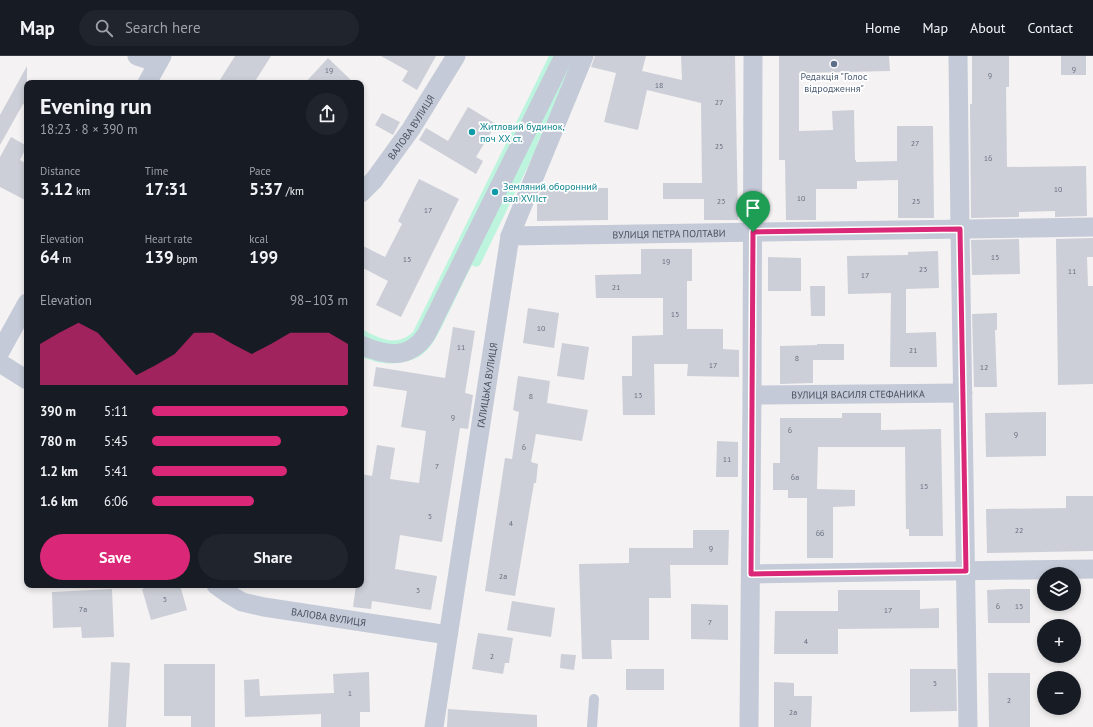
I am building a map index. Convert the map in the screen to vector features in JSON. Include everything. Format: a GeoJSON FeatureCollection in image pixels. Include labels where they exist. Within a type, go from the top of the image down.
{"type":"FeatureCollection","features":[{"type":"Feature","properties":{"kind":"street"},"geometry":{"type":"LineString","coordinates":[[137,56],[160,60],[149,80]]}},
{"type":"Feature","properties":{"kind":"street","name":"ВАЛОВА ВУЛИЦЯ"},"geometry":{"type":"LineString","coordinates":[[364,190],[374,180],[411,129],[456,56]]}},
{"type":"Feature","properties":{"kind":"street"},"geometry":{"type":"LineString","coordinates":[[364,346],[384,353],[400,353],[416,347],[423,341],[564,56]]}},
{"type":"Feature","properties":{"kind":"street","name":"ГАЛИЦЬКА ВУЛИЦЯ"},"geometry":{"type":"LineString","coordinates":[[434,727],[510,236],[584,56]]}},
{"type":"Feature","properties":{"kind":"street"},"geometry":{"type":"LineString","coordinates":[[749,727],[753,56]]}},
{"type":"Feature","properties":{"kind":"street"},"geometry":{"type":"LineString","coordinates":[[958,56],[968,727]]}},
{"type":"Feature","properties":{"kind":"street","name":"ВУЛИЦЯ ПЕТРА ПОЛТАВИ"},"geometry":{"type":"LineString","coordinates":[[510,236],[1093,227]]}},
{"type":"Feature","properties":{"kind":"street"},"geometry":{"type":"LineString","coordinates":[[0,352],[24,308]]}},
{"type":"Feature","properties":{"kind":"street"},"geometry":{"type":"LineString","coordinates":[[0,363],[24,378]]}},
{"type":"Feature","properties":{"kind":"street","name":"ВУЛИЦЯ ВАСИЛЯ СТЕФАНИКА"},"geometry":{"type":"LineString","coordinates":[[752,396],[963,393]]}},
{"type":"Feature","properties":{"kind":"street"},"geometry":{"type":"LineString","coordinates":[[751,574],[1093,569]]}},
{"type":"Feature","properties":{"kind":"street","name":"ВАЛОВА ВУЛИЦЯ"},"geometry":{"type":"LineString","coordinates":[[220,588],[242,602],[264,607],[448,635]]}},
{"type":"Feature","properties":{"kind":"lane"},"geometry":{"type":"LineString","coordinates":[[592,727],[594,699]]}},
{"type":"Feature","properties":{"kind":"green space","name":"Земляний оборонний вал XVIIст"},"geometry":{"type":"Polygon","coordinates":[[[549,56],[579,56],[537,144],[538,146],[481,263],[476,267],[472,265],[442,326],[428,349],[416,358],[406,362],[382,363],[364,358],[364,330],[387,340],[400,340],[413,332],[549,56]]]}},
{"type":"Feature","properties":{"kind":"building"},"geometry":{"type":"Polygon","coordinates":[[[235,56],[271,56],[256,80],[220,80],[235,56]]]}},
{"type":"Feature","properties":{"kind":"building"},"geometry":{"type":"Polygon","coordinates":[[[381,56],[436,56],[417,90],[402,81],[408,71],[381,56]]]}},
{"type":"Feature","properties":{"kind":"building"},"geometry":{"type":"Polygon","coordinates":[[[595,56],[646,56],[642,71],[682,80],[681,56],[735,56],[738,220],[704,220],[704,199],[663,199],[663,183],[702,183],[701,103],[647,90],[638,130],[604,122],[616,73],[591,67],[595,56]]]}},
{"type":"Feature","properties":{"kind":"building"},"geometry":{"type":"Polygon","coordinates":[[[779,56],[889,56],[890,71],[799,73],[799,131],[833,130],[832,111],[854,110],[856,162],[897,161],[897,126],[933,126],[934,218],[898,218],[898,180],[857,181],[857,189],[816,189],[816,220],[786,220],[785,160],[779,160],[779,56]]]}},
{"type":"Feature","properties":{"kind":"building"},"geometry":{"type":"Polygon","coordinates":[[[972,56],[1009,56],[1009,87],[1006,87],[1007,167],[1086,166],[1087,216],[1055,217],[1055,211],[1019,212],[1019,217],[971,218],[970,104],[972,104],[972,56]]]}},
{"type":"Feature","properties":{"kind":"building"},"geometry":{"type":"Polygon","coordinates":[[[1061,56],[1086,56],[1086,75],[1061,75],[1061,56]]]}},
{"type":"Feature","properties":{"kind":"building"},"geometry":{"type":"Polygon","coordinates":[[[328,58],[351,80],[308,80],[328,58]]]}},
{"type":"Feature","properties":{"kind":"building"},"geometry":{"type":"Polygon","coordinates":[[[27,66],[27,80],[24,80],[24,104],[0,145],[0,115],[27,66]]]}},
{"type":"Feature","properties":{"kind":"building"},"geometry":{"type":"Polygon","coordinates":[[[468,107],[496,124],[476,157],[483,161],[476,174],[419,140],[426,128],[448,141],[468,107]]]}},
{"type":"Feature","properties":{"kind":"building"},"geometry":{"type":"Polygon","coordinates":[[[382,113],[400,122],[393,135],[375,125],[382,113]]]}},
{"type":"Feature","properties":{"kind":"building"},"geometry":{"type":"Polygon","coordinates":[[[11,137],[24,144],[24,152],[20,160],[24,162],[24,199],[0,187],[0,157],[11,137]]]}},
{"type":"Feature","properties":{"kind":"building"},"geometry":{"type":"Polygon","coordinates":[[[419,179],[459,199],[401,317],[376,305],[388,281],[364,269],[364,246],[385,257],[402,224],[398,221],[419,179]]]}},
{"type":"Feature","properties":{"kind":"building"},"geometry":{"type":"Polygon","coordinates":[[[542,188],[608,188],[608,220],[537,221],[537,199],[542,188]]]}},
{"type":"Feature","properties":{"kind":"building"},"geometry":{"type":"Polygon","coordinates":[[[1093,238],[1093,257],[1087,257],[1088,286],[1093,286],[1093,384],[1058,385],[1056,239],[1093,238]]]}},
{"type":"Feature","properties":{"kind":"building"},"geometry":{"type":"Polygon","coordinates":[[[1019,239],[1020,274],[972,275],[971,240],[1019,239]]]}},
{"type":"Feature","properties":{"kind":"building"},"geometry":{"type":"Polygon","coordinates":[[[641,249],[692,249],[692,281],[687,281],[687,329],[723,329],[723,349],[739,350],[739,377],[687,376],[688,364],[654,364],[655,415],[623,415],[622,376],[632,376],[632,336],[663,335],[663,298],[596,298],[595,275],[641,274],[641,249]]]}},
{"type":"Feature","properties":{"kind":"building"},"geometry":{"type":"Polygon","coordinates":[[[938,251],[939,288],[906,289],[906,333],[936,332],[937,367],[890,367],[891,293],[848,294],[847,256],[908,255],[908,252],[938,251]]]}},
{"type":"Feature","properties":{"kind":"building"},"geometry":{"type":"Polygon","coordinates":[[[768,257],[801,258],[801,291],[768,291],[768,257]]]}},
{"type":"Feature","properties":{"kind":"building"},"geometry":{"type":"Polygon","coordinates":[[[810,286],[825,286],[825,316],[811,316],[810,286]]]}},
{"type":"Feature","properties":{"kind":"building"},"geometry":{"type":"Polygon","coordinates":[[[528,308],[559,313],[554,348],[523,343],[528,308]]]}},
{"type":"Feature","properties":{"kind":"building"},"geometry":{"type":"Polygon","coordinates":[[[997,313],[997,330],[995,330],[997,387],[974,387],[972,314],[997,313]]]}},
{"type":"Feature","properties":{"kind":"building"},"geometry":{"type":"Polygon","coordinates":[[[453,327],[475,331],[465,393],[473,395],[468,429],[460,428],[442,542],[400,535],[395,569],[437,576],[431,610],[372,601],[371,609],[353,607],[356,588],[364,588],[364,475],[372,476],[377,445],[395,448],[390,479],[419,483],[426,431],[401,427],[407,391],[373,386],[376,367],[445,378],[453,327]]]}},
{"type":"Feature","properties":{"kind":"building"},"geometry":{"type":"Polygon","coordinates":[[[562,343],[589,347],[584,380],[557,376],[562,343]]]}},
{"type":"Feature","properties":{"kind":"building"},"geometry":{"type":"Polygon","coordinates":[[[844,344],[844,360],[813,360],[813,383],[780,384],[780,346],[844,344]]]}},
{"type":"Feature","properties":{"kind":"building"},"geometry":{"type":"Polygon","coordinates":[[[518,376],[550,381],[547,403],[588,410],[582,441],[536,434],[531,462],[538,464],[536,483],[534,483],[515,596],[485,591],[505,458],[512,459],[519,412],[513,410],[518,376]]]}},
{"type":"Feature","properties":{"kind":"building"},"geometry":{"type":"Polygon","coordinates":[[[1046,412],[1046,456],[986,457],[985,413],[1046,412]]]}},
{"type":"Feature","properties":{"kind":"building"},"geometry":{"type":"Polygon","coordinates":[[[842,413],[881,413],[881,430],[941,429],[943,536],[909,536],[909,529],[906,529],[905,447],[818,447],[817,489],[855,490],[855,506],[833,507],[833,558],[807,558],[807,498],[788,498],[788,490],[773,490],[773,463],[780,463],[780,418],[842,418],[842,413]]]}},
{"type":"Feature","properties":{"kind":"building"},"geometry":{"type":"Polygon","coordinates":[[[717,441],[738,442],[738,477],[716,477],[717,441]]]}},
{"type":"Feature","properties":{"kind":"building"},"geometry":{"type":"Polygon","coordinates":[[[1066,496],[1093,496],[1093,551],[987,553],[986,509],[1066,508],[1066,496]]]}},
{"type":"Feature","properties":{"kind":"building"},"geometry":{"type":"Polygon","coordinates":[[[693,530],[729,530],[728,565],[670,565],[671,598],[649,598],[649,640],[611,640],[612,659],[582,659],[579,564],[629,563],[629,548],[693,548],[693,530]]]}},
{"type":"Feature","properties":{"kind":"building"},"geometry":{"type":"Polygon","coordinates":[[[181,588],[187,610],[151,620],[142,589],[181,588]]]}},
{"type":"Feature","properties":{"kind":"building"},"geometry":{"type":"Polygon","coordinates":[[[112,589],[114,637],[82,638],[81,627],[53,628],[52,592],[112,589]]]}},
{"type":"Feature","properties":{"kind":"building"},"geometry":{"type":"Polygon","coordinates":[[[1030,589],[1030,623],[988,623],[987,590],[1030,589]]]}},
{"type":"Feature","properties":{"kind":"building"},"geometry":{"type":"Polygon","coordinates":[[[838,590],[920,590],[920,609],[939,608],[939,628],[838,629],[838,654],[774,654],[775,611],[838,611],[838,590]]]}},
{"type":"Feature","properties":{"kind":"building"},"geometry":{"type":"Polygon","coordinates":[[[512,601],[555,608],[551,637],[507,630],[512,601]]]}},
{"type":"Feature","properties":{"kind":"building"},"geometry":{"type":"Polygon","coordinates":[[[691,604],[728,605],[728,640],[691,639],[691,604]]]}},
{"type":"Feature","properties":{"kind":"building"},"geometry":{"type":"Polygon","coordinates":[[[478,633],[513,638],[509,663],[505,663],[503,674],[472,669],[478,633]]]}},
{"type":"Feature","properties":{"kind":"building"},"geometry":{"type":"Polygon","coordinates":[[[561,654],[576,655],[574,670],[560,668],[561,654]]]}},
{"type":"Feature","properties":{"kind":"building"},"geometry":{"type":"Polygon","coordinates":[[[111,662],[130,663],[126,727],[108,727],[111,662]]]}},
{"type":"Feature","properties":{"kind":"building"},"geometry":{"type":"Polygon","coordinates":[[[164,664],[215,664],[215,727],[191,727],[191,716],[164,716],[164,664]]]}},
{"type":"Feature","properties":{"kind":"building"},"geometry":{"type":"Polygon","coordinates":[[[626,669],[664,669],[664,690],[626,690],[626,669]]]}},
{"type":"Feature","properties":{"kind":"building"},"geometry":{"type":"Polygon","coordinates":[[[910,669],[956,669],[957,711],[910,712],[910,669]]]}},
{"type":"Feature","properties":{"kind":"building"},"geometry":{"type":"Polygon","coordinates":[[[369,672],[370,712],[360,712],[360,727],[321,727],[321,714],[245,717],[244,680],[259,679],[260,696],[334,693],[333,674],[369,672]]]}},
{"type":"Feature","properties":{"kind":"building"},"geometry":{"type":"Polygon","coordinates":[[[988,673],[1030,673],[1030,727],[989,727],[988,673]]]}},
{"type":"Feature","properties":{"kind":"building"},"geometry":{"type":"Polygon","coordinates":[[[774,682],[794,683],[794,696],[812,696],[811,727],[774,727],[774,682]]]}},
{"type":"Feature","properties":{"kind":"building"},"geometry":{"type":"Polygon","coordinates":[[[448,709],[537,715],[537,727],[447,727],[448,709]]]}},
{"type":"Feature","properties":{"kind":"place","name":"Редакція \"Голос відродження\""},"geometry":{"type":"Point","coordinates":[834,64]}},
{"type":"Feature","properties":{"kind":"place","name":"Житловий будинок, поч XX ст."},"geometry":{"type":"Point","coordinates":[472,132]}},
{"type":"Feature","properties":{"kind":"place","name":"Земляний оборонний вал XVIIст"},"geometry":{"type":"Point","coordinates":[495,192]}},
{"type":"Feature","properties":{"kind":"route"},"geometry":{"type":"LineString","coordinates":[[960,229],[966,571],[751,574],[753,232],[960,229]]}}]}
